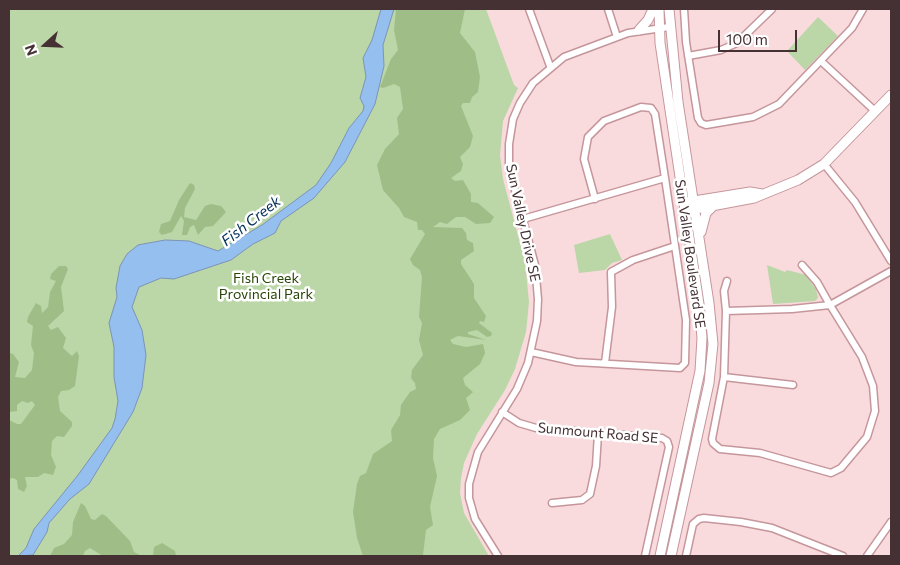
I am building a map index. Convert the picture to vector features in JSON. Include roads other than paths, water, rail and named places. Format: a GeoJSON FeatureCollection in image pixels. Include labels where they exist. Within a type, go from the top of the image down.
{"type":"FeatureCollection","features":[{"type":"Feature","properties":{"kind":"main road"},"geometry":{"type":"LineString","coordinates":[[639,30],[648,20],[653,9]]}},
{"type":"Feature","properties":{"kind":"main road","name":"Sun Valley Boulevard SE"},"geometry":{"type":"LineString","coordinates":[[659,9],[658,28],[700,315],[701,360],[660,556]]}},
{"type":"Feature","properties":{"kind":"main road","name":"Sun Valley Boulevard SE"},"geometry":{"type":"LineString","coordinates":[[669,9],[669,27],[711,319],[712,356],[705,401],[671,556]]}},
{"type":"Feature","properties":{"kind":"main road"},"geometry":{"type":"LineString","coordinates":[[695,205],[714,206],[762,194],[791,184],[824,164],[891,95]]}},
{"type":"Feature","properties":{"kind":"main road"},"geometry":{"type":"LineString","coordinates":[[684,206],[750,192],[762,194]]}},
{"type":"Feature","properties":{"kind":"main road"},"geometry":{"type":"LineString","coordinates":[[700,239],[706,213],[714,206]]}},
{"type":"Feature","properties":{"kind":"street"},"geometry":{"type":"LineString","coordinates":[[528,9],[550,66]]}},
{"type":"Feature","properties":{"kind":"street"},"geometry":{"type":"LineString","coordinates":[[608,9],[616,36]]}},
{"type":"Feature","properties":{"kind":"street"},"geometry":{"type":"LineString","coordinates":[[684,9],[688,56],[698,118],[701,123],[706,125],[753,117],[773,108],[822,62],[852,28],[863,9]]}},
{"type":"Feature","properties":{"kind":"street"},"geometry":{"type":"LineString","coordinates":[[688,56],[721,50],[737,43],[772,9]]}},
{"type":"Feature","properties":{"kind":"street","name":"Sun Valley Drive SE"},"geometry":{"type":"LineString","coordinates":[[498,556],[475,519],[469,491],[471,470],[478,452],[517,389],[531,352],[537,321],[537,288],[532,254],[509,168],[509,136],[516,111],[538,77],[550,66],[575,51],[639,30],[669,27]]}},
{"type":"Feature","properties":{"kind":"street"},"geometry":{"type":"LineString","coordinates":[[822,62],[875,111]]}},
{"type":"Feature","properties":{"kind":"street"},"geometry":{"type":"LineString","coordinates":[[531,352],[576,362],[678,368],[685,363],[686,320],[655,114],[651,108],[641,107],[604,121],[588,136],[584,149],[584,159],[595,199]]}},
{"type":"Feature","properties":{"kind":"street"},"geometry":{"type":"LineString","coordinates":[[824,164],[855,202],[891,261]]}},
{"type":"Feature","properties":{"kind":"street"},"geometry":{"type":"LineString","coordinates":[[523,219],[665,178]]}},
{"type":"Feature","properties":{"kind":"street"},"geometry":{"type":"LineString","coordinates":[[605,363],[610,329],[610,275],[612,270],[642,256],[675,246]]}},
{"type":"Feature","properties":{"kind":"street"},"geometry":{"type":"LineString","coordinates":[[727,281],[724,291],[726,311],[724,377],[712,439],[716,447],[784,458],[828,472],[839,470],[867,437],[872,422],[875,400],[873,386],[862,357],[817,282],[802,265]]}},
{"type":"Feature","properties":{"kind":"street"},"geometry":{"type":"LineString","coordinates":[[726,311],[792,309],[830,304],[891,272]]}},
{"type":"Feature","properties":{"kind":"street"},"geometry":{"type":"LineString","coordinates":[[724,377],[793,385]]}},
{"type":"Feature","properties":{"kind":"street","name":"Sunmount Road SE"},"geometry":{"type":"LineString","coordinates":[[502,412],[519,422],[536,428],[662,438],[668,443],[645,556]]}},
{"type":"Feature","properties":{"kind":"street"},"geometry":{"type":"LineString","coordinates":[[552,503],[582,500],[590,494],[596,466],[598,434]]}},
{"type":"Feature","properties":{"kind":"street"},"geometry":{"type":"LineString","coordinates":[[686,556],[694,524],[699,519],[704,518],[772,528],[843,556]]}},
{"type":"Feature","properties":{"kind":"street"},"geometry":{"type":"LineString","coordinates":[[867,556],[891,522]]}},
{"type":"Feature","properties":{"kind":"water"},"geometry":{"type":"Polygon","coordinates":[[[381,9],[394,9],[383,45],[384,66],[375,104],[345,162],[314,198],[281,221],[275,233],[253,244],[231,260],[174,279],[161,278],[139,287],[132,307],[142,330],[146,355],[142,388],[133,412],[89,484],[70,499],[49,523],[47,532],[33,555],[18,556],[26,548],[34,529],[78,475],[112,428],[118,401],[114,377],[114,347],[109,323],[117,297],[116,288],[120,266],[127,254],[138,245],[165,240],[189,241],[218,251],[262,225],[316,185],[331,163],[349,128],[363,111],[364,106],[360,98],[366,77],[363,58],[372,40],[381,9]]]}},
{"type":"Feature","properties":{"kind":"water label","name":"Fish Creek"},"geometry":{"type":"Point","coordinates":[251,221]}},
{"type":"Feature","properties":{"kind":"park label","name":"Fish Creek Provincial Park"},"geometry":{"type":"Point","coordinates":[266,286]}}]}
